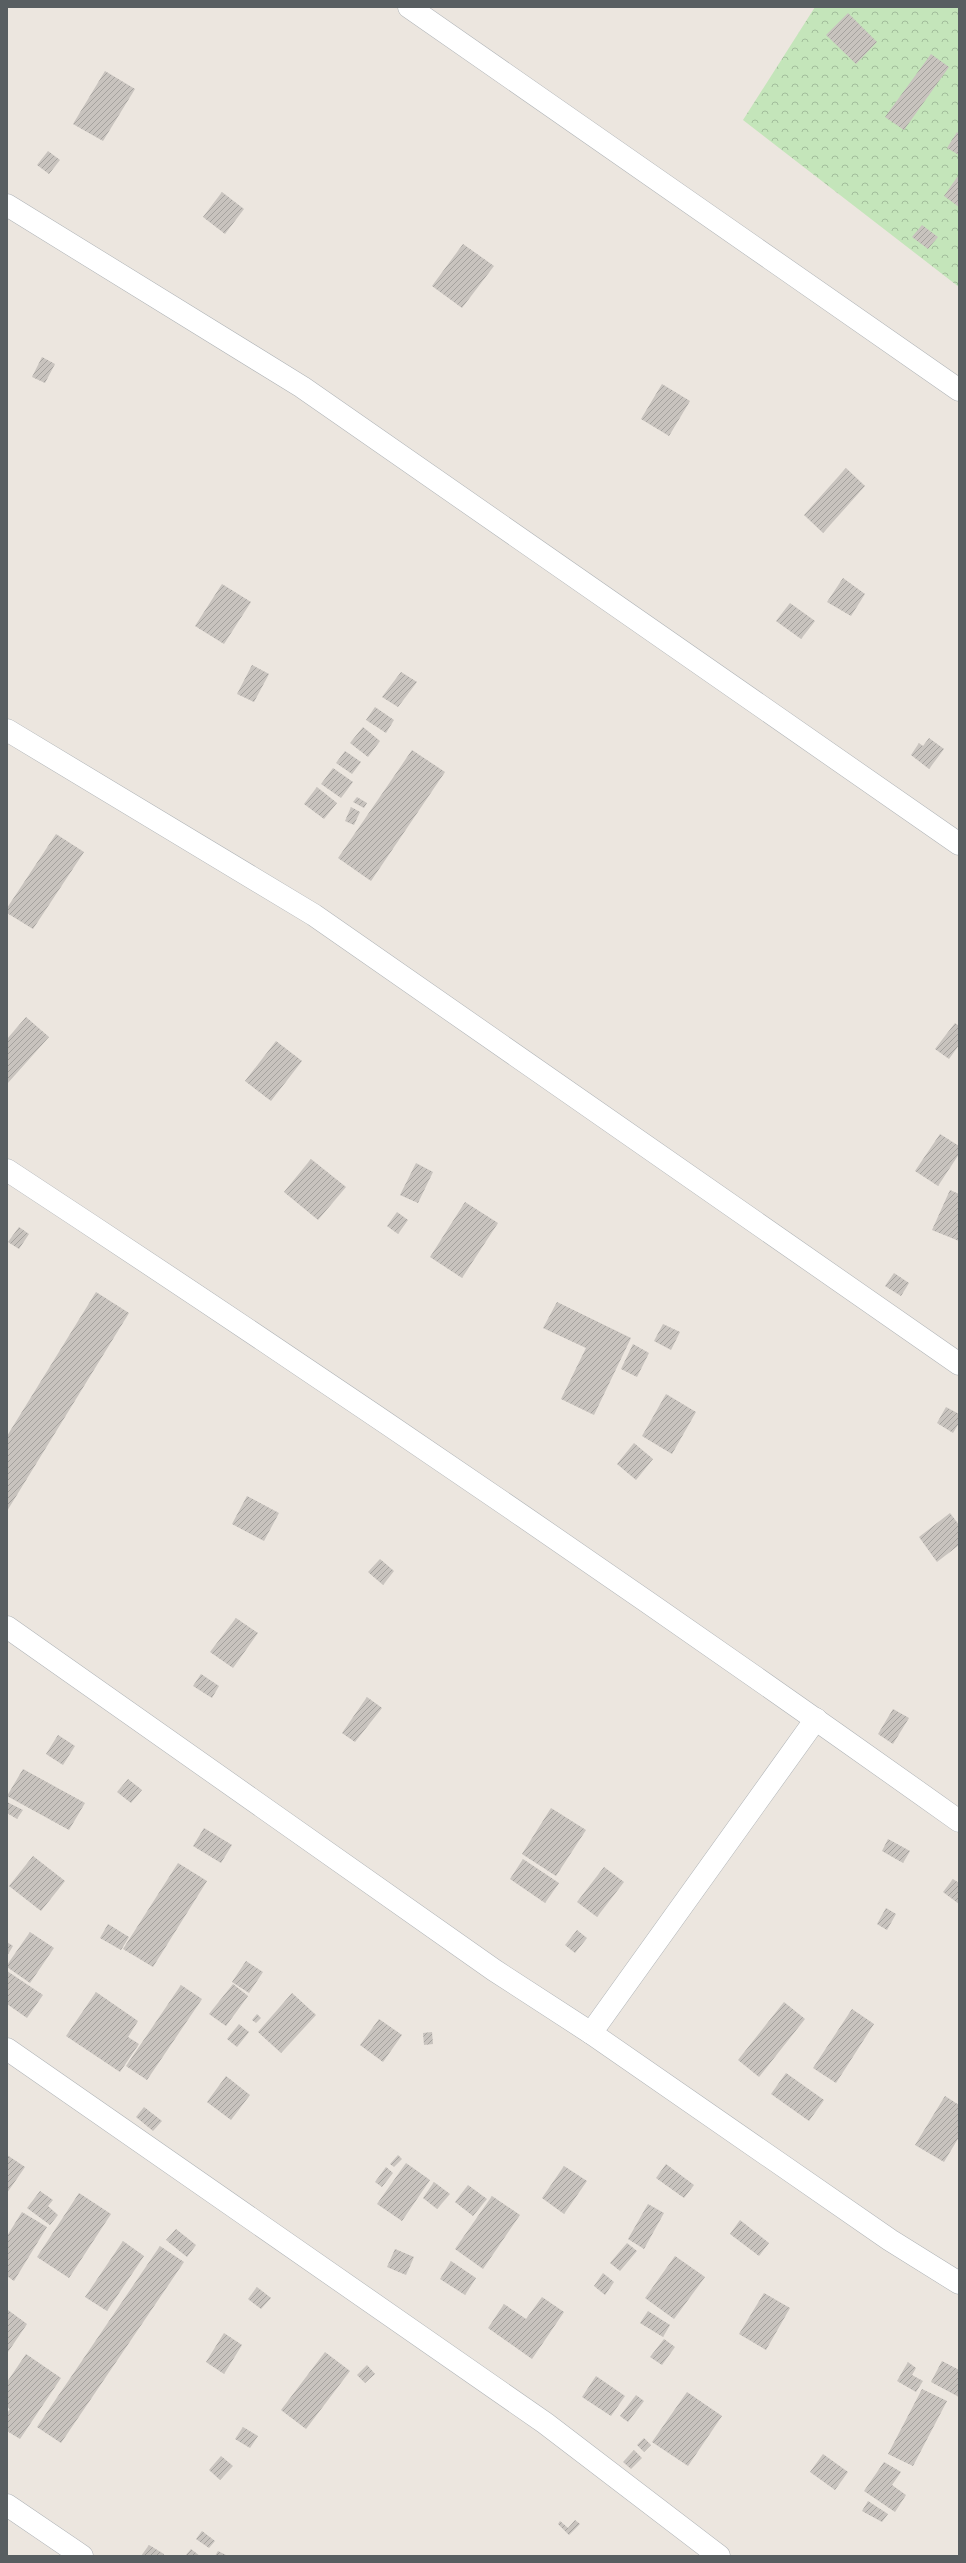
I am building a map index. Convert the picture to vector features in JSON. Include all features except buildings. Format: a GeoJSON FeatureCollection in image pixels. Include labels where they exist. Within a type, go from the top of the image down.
{"type":"FeatureCollection","features":[{"type":"Feature","properties":{"kind":"street"},"geometry":{"type":"LineString","coordinates":[[409,7],[959,390]]}},
{"type":"Feature","properties":{"kind":"street"},"geometry":{"type":"LineString","coordinates":[[7,206],[302,388],[959,844]]}},
{"type":"Feature","properties":{"kind":"street"},"geometry":{"type":"LineString","coordinates":[[7,730],[314,915],[959,1364]]}},
{"type":"Feature","properties":{"kind":"street"},"geometry":{"type":"LineString","coordinates":[[7,1170],[194,1293],[816,1719],[959,1821]]}},
{"type":"Feature","properties":{"kind":"street"},"geometry":{"type":"LineString","coordinates":[[7,1627],[494,1970],[591,2033],[890,2240],[959,2283]]}},
{"type":"Feature","properties":{"kind":"street"},"geometry":{"type":"LineString","coordinates":[[591,2033],[816,1719]]}},
{"type":"Feature","properties":{"kind":"street"},"geometry":{"type":"LineString","coordinates":[[7,2049],[545,2423],[719,2556]]}},
{"type":"Feature","properties":{"kind":"street"},"geometry":{"type":"LineString","coordinates":[[7,2505],[82,2556]]}},
{"type":"Feature","properties":{"kind":"green space"},"geometry":{"type":"Polygon","coordinates":[[[815,7],[959,7],[959,287],[743,120],[815,7]]]}}]}
